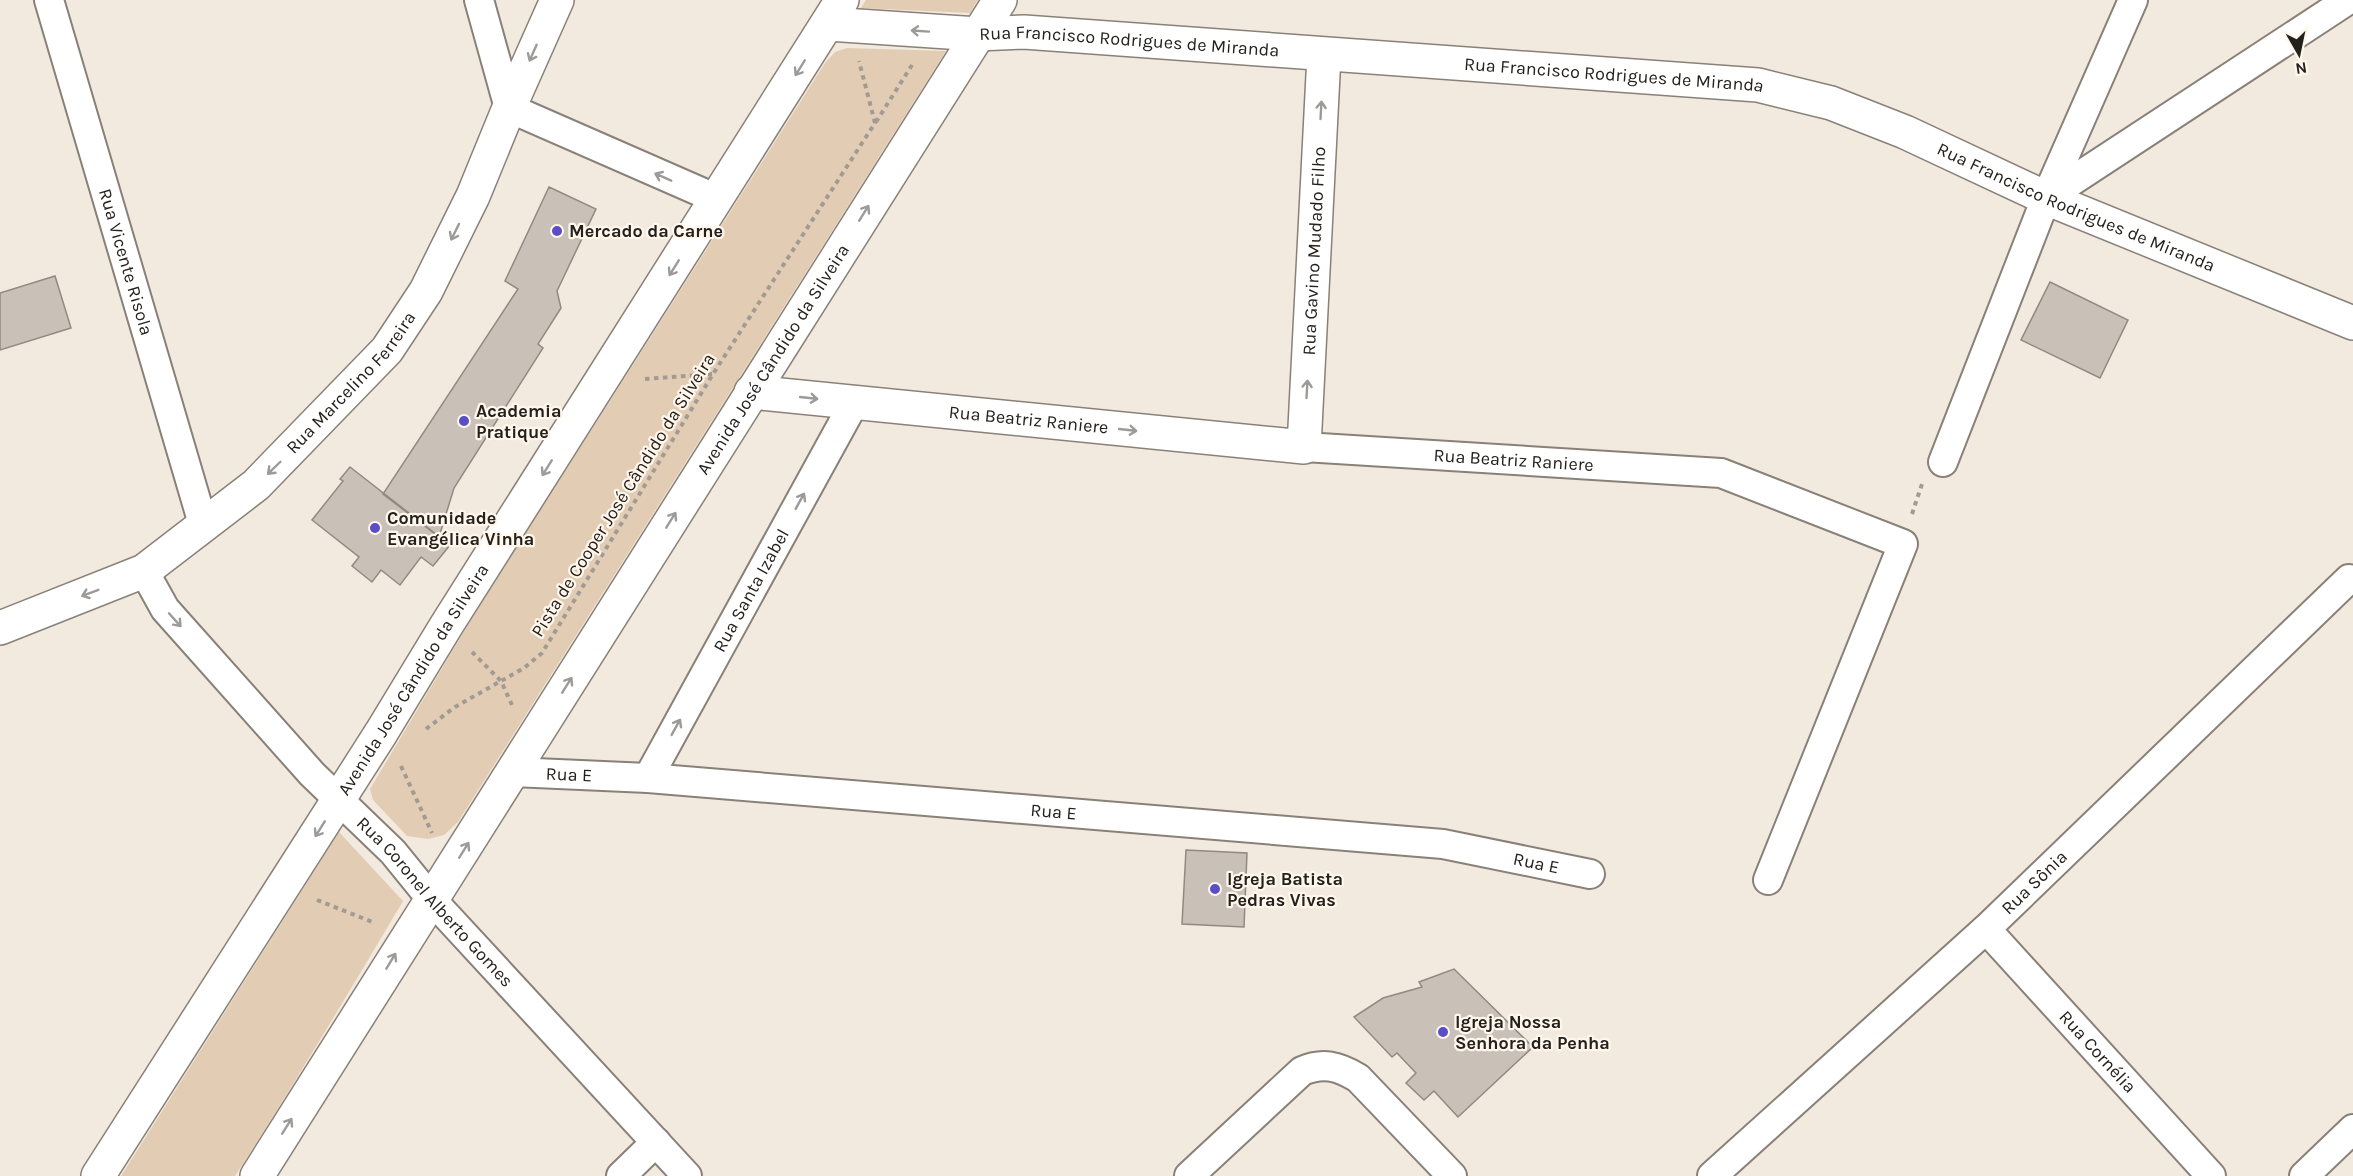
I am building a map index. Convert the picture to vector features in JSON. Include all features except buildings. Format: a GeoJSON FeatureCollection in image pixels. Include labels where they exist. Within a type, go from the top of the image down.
{"type":"FeatureCollection","features":[{"type":"Feature","properties":{"kind":"street","name":"Rua Vicente Risola"},"geometry":{"type":"LineString","coordinates":[[49,0],[203,524]]}},
{"type":"Feature","properties":{"kind":"street"},"geometry":{"type":"LineString","coordinates":[[479,0],[508,108],[717,199]]}},
{"type":"Feature","properties":{"kind":"street","name":"Rua Marcelino Ferreira"},"geometry":{"type":"LineString","coordinates":[[0,628],[144,571],[256,485],[387,350],[426,291],[473,196],[508,108],[557,0]]}},
{"type":"Feature","properties":{"kind":"street","name":"Avenida José Cândido da Silveira"},"geometry":{"type":"LineString","coordinates":[[256,1176],[1000,0]]}},
{"type":"Feature","properties":{"kind":"street"},"geometry":{"type":"LineString","coordinates":[[1943,462],[2046,198],[2133,0]]}},
{"type":"Feature","properties":{"kind":"street"},"geometry":{"type":"LineString","coordinates":[[2046,198],[2348,0]]}},
{"type":"Feature","properties":{"kind":"street","name":"Avenida José Cândido da Silveira"},"geometry":{"type":"LineString","coordinates":[[98,1176],[835,12]]}},
{"type":"Feature","properties":{"kind":"street","name":"Rua Francisco Rodrigues de Miranda"},"geometry":{"type":"LineString","coordinates":[[835,12],[869,28],[978,34],[1024,32],[1758,85],[1831,103],[1905,132],[2046,198],[2353,323]]}},
{"type":"Feature","properties":{"kind":"street","name":"Rua Gavino Mudado Filho"},"geometry":{"type":"LineString","coordinates":[[1304,447],[1324,55]]}},
{"type":"Feature","properties":{"kind":"street","name":"Rua Beatriz Raniere"},"geometry":{"type":"LineString","coordinates":[[751,392],[1304,447],[1721,473],[1903,544],[1768,880]]}},
{"type":"Feature","properties":{"kind":"street","name":"Rua Santa Izabel"},"geometry":{"type":"LineString","coordinates":[[648,778],[854,403]]}},
{"type":"Feature","properties":{"kind":"street","name":"Rua Coronel Alberto Gomes"},"geometry":{"type":"LineString","coordinates":[[144,571],[165,609],[312,774],[410,870],[432,900],[687,1176]]}},
{"type":"Feature","properties":{"kind":"street","name":"Rua Sônia"},"geometry":{"type":"LineString","coordinates":[[1712,1176],[1986,929],[2352,576]]}},
{"type":"Feature","properties":{"kind":"street","name":"Rua E"},"geometry":{"type":"LineString","coordinates":[[513,772],[648,778],[1443,844],[1590,874]]}},
{"type":"Feature","properties":{"kind":"street","name":"Rua Cornélia"},"geometry":{"type":"LineString","coordinates":[[1986,929],[2211,1176]]}},
{"type":"Feature","properties":{"kind":"street"},"geometry":{"type":"LineString","coordinates":[[1189,1176],[1302,1071],[1315,1066],[1330,1065],[1343,1069],[1358,1078],[1452,1176]]}},
{"type":"Feature","properties":{"kind":"street"},"geometry":{"type":"LineString","coordinates":[[2304,1176],[2353,1129]]}},
{"type":"Feature","properties":{"kind":"street"},"geometry":{"type":"LineString","coordinates":[[621,1176],[656,1142]]}},
{"type":"Feature","properties":{"kind":"path"},"geometry":{"type":"LineString","coordinates":[[869,28],[860,49],[859,62],[875,123]]}},
{"type":"Feature","properties":{"kind":"path","name":"Pista de Cooper José Cândido da Silveira"},"geometry":{"type":"LineString","coordinates":[[418,735],[455,707],[524,668],[542,653],[713,374],[914,62]]}},
{"type":"Feature","properties":{"kind":"path"},"geometry":{"type":"LineString","coordinates":[[601,383],[713,374]]}},
{"type":"Feature","properties":{"kind":"path"},"geometry":{"type":"LineString","coordinates":[[446,626],[501,681],[531,744]]}},
{"type":"Feature","properties":{"kind":"path"},"geometry":{"type":"LineString","coordinates":[[398,759],[432,831],[410,870]]}},
{"type":"Feature","properties":{"kind":"path"},"geometry":{"type":"LineString","coordinates":[[313,898],[375,924],[381,915]]}},
{"type":"Feature","properties":{"kind":"shaded area"},"geometry":{"type":"Polygon","coordinates":[[[866,0],[978,0],[970,13],[861,8],[866,0]]]}},
{"type":"Feature","properties":{"kind":"shaded area"},"geometry":{"type":"Polygon","coordinates":[[[847,48],[946,51],[458,822],[444,835],[428,839],[407,836],[373,800],[370,789],[475,613],[825,63],[835,52],[847,48]]]}},
{"type":"Feature","properties":{"kind":"shaded area"},"geometry":{"type":"Polygon","coordinates":[[[339,832],[403,901],[257,1142],[235,1176],[121,1176],[339,832]]]}},
{"type":"Feature","properties":{"kind":"place","name":"Mercado da Carne"},"geometry":{"type":"Point","coordinates":[557,231]}},
{"type":"Feature","properties":{"kind":"place","name":"Academia Pratique"},"geometry":{"type":"Point","coordinates":[464,421]}},
{"type":"Feature","properties":{"kind":"place","name":"Comunidade Evangélica Vinha"},"geometry":{"type":"Point","coordinates":[375,528]}},
{"type":"Feature","properties":{"kind":"place","name":"Igreja Batista Pedras Vivas"},"geometry":{"type":"Point","coordinates":[1215,889]}},
{"type":"Feature","properties":{"kind":"place","name":"Igreja Nossa Senhora da Penha"},"geometry":{"type":"Point","coordinates":[1443,1032]}}]}
